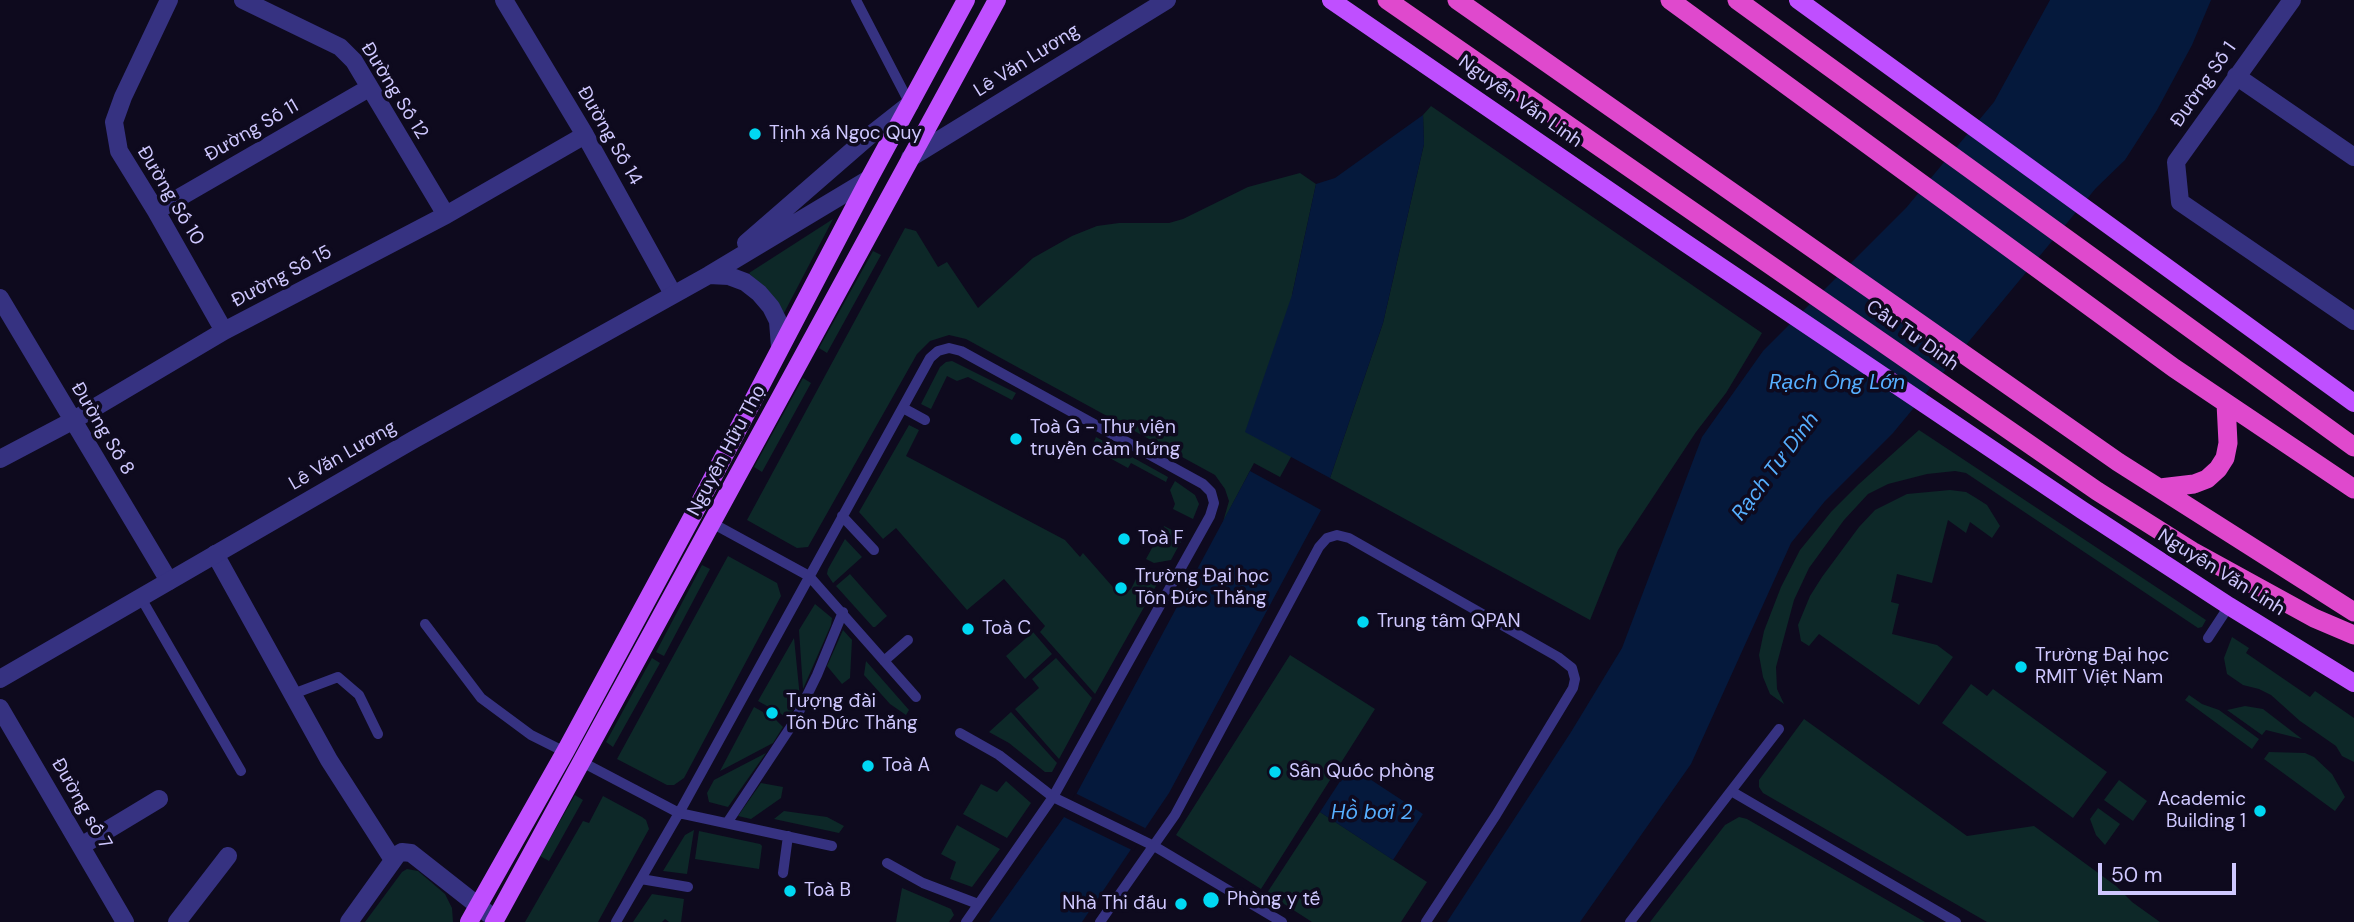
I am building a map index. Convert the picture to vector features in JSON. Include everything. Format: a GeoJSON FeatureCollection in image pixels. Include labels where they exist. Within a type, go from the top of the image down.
{"type":"FeatureCollection","features":[{"type":"Feature","properties":{"kind":"highway","name":"Nguyễn Văn Linh"},"geometry":{"type":"LineString","coordinates":[[1387,0],[1702,218]]}},
{"type":"Feature","properties":{"kind":"highway","name":"Cầu Tư Dinh"},"geometry":{"type":"LineString","coordinates":[[1457,0],[2118,462]]}},
{"type":"Feature","properties":{"kind":"highway"},"geometry":{"type":"LineString","coordinates":[[1670,0],[2174,368],[2354,489]]}},
{"type":"Feature","properties":{"kind":"highway"},"geometry":{"type":"LineString","coordinates":[[1737,0],[2354,447]]}},
{"type":"Feature","properties":{"kind":"highway","name":"Cầu Tư Dinh"},"geometry":{"type":"LineString","coordinates":[[1702,218],[2097,491]]}},
{"type":"Feature","properties":{"kind":"highway"},"geometry":{"type":"LineString","coordinates":[[2160,488],[2194,484],[2207,479],[2217,469],[2225,458],[2228,443],[2226,403]]}},
{"type":"Feature","properties":{"kind":"highway","name":"Nguyễn Văn Linh"},"geometry":{"type":"LineString","coordinates":[[2118,462],[2354,612]]}},
{"type":"Feature","properties":{"kind":"highway","name":"Nguyễn Văn Linh"},"geometry":{"type":"LineString","coordinates":[[2097,491],[2192,551],[2314,618],[2354,635]]}},
{"type":"Feature","properties":{"kind":"highway"},"geometry":{"type":"LineString","coordinates":[[2314,618],[2354,649]]}},
{"type":"Feature","properties":{"kind":"main road","name":"Nguyễn Hữu Thọ"},"geometry":{"type":"LineString","coordinates":[[473,915],[565,752],[966,0]]}},
{"type":"Feature","properties":{"kind":"main road","name":"Nguyễn Hữu Thọ"},"geometry":{"type":"LineString","coordinates":[[494,921],[997,0]]}},
{"type":"Feature","properties":{"kind":"main road","name":"Nguyễn Văn Linh"},"geometry":{"type":"LineString","coordinates":[[1331,0],[2082,510],[2229,606],[2346,674],[2354,683]]}},
{"type":"Feature","properties":{"kind":"main road"},"geometry":{"type":"LineString","coordinates":[[1798,0],[2354,403]]}},
{"type":"Feature","properties":{"kind":"street","name":"Đường Số 10"},"geometry":{"type":"LineString","coordinates":[[169,0],[114,122],[118,151],[156,211],[224,331]]}},
{"type":"Feature","properties":{"kind":"street","name":"Đường Số 12"},"geometry":{"type":"LineString","coordinates":[[243,0],[340,47],[354,61],[446,215]]}},
{"type":"Feature","properties":{"kind":"street","name":"Đường Số 14"},"geometry":{"type":"LineString","coordinates":[[504,0],[585,135],[673,294]]}},
{"type":"Feature","properties":{"kind":"street","name":"Lê Văn Lương"},"geometry":{"type":"LineString","coordinates":[[910,158],[1167,0]]}},
{"type":"Feature","properties":{"kind":"street","name":"Đường Số 1"},"geometry":{"type":"LineString","coordinates":[[2292,0],[2176,162],[2180,202],[2354,321]]}},
{"type":"Feature","properties":{"kind":"street"},"geometry":{"type":"LineString","coordinates":[[2236,76],[2353,155]]}},
{"type":"Feature","properties":{"kind":"street","name":"Đường Số 11"},"geometry":{"type":"LineString","coordinates":[[156,211],[369,88]]}},
{"type":"Feature","properties":{"kind":"street","name":"Lê Văn Lương"},"geometry":{"type":"LineString","coordinates":[[709,275],[867,137],[910,104]]}},
{"type":"Feature","properties":{"kind":"street","name":"Đường Số 15"},"geometry":{"type":"LineString","coordinates":[[0,458],[72,421],[224,331],[446,215],[585,135]]}},
{"type":"Feature","properties":{"kind":"street","name":"Lê Văn Lương"},"geometry":{"type":"LineString","coordinates":[[0,679],[215,554],[709,275],[869,179]]}},
{"type":"Feature","properties":{"kind":"street"},"geometry":{"type":"LineString","coordinates":[[709,275],[729,276],[745,282],[760,293],[778,321],[780,347]]}},
{"type":"Feature","properties":{"kind":"street","name":"Đường Số 8"},"geometry":{"type":"LineString","coordinates":[[0,298],[169,581]]}},
{"type":"Feature","properties":{"kind":"street"},"geometry":{"type":"LineString","coordinates":[[215,554],[330,760],[393,860]]}},
{"type":"Feature","properties":{"kind":"street","name":"Đường số 7"},"geometry":{"type":"LineString","coordinates":[[0,708],[125,922]]}},
{"type":"Feature","properties":{"kind":"street"},"geometry":{"type":"LineString","coordinates":[[81,846],[159,799]]}},
{"type":"Feature","properties":{"kind":"street"},"geometry":{"type":"LineString","coordinates":[[349,922],[393,860],[402,852],[411,853],[473,915],[494,921]]}},
{"type":"Feature","properties":{"kind":"street"},"geometry":{"type":"LineString","coordinates":[[177,922],[229,856]]}},
{"type":"Feature","properties":{"kind":"lane"},"geometry":{"type":"LineString","coordinates":[[856,0],[910,104]]}},
{"type":"Feature","properties":{"kind":"lane"},"geometry":{"type":"LineString","coordinates":[[616,922],[930,358],[938,351],[949,348],[961,351],[1203,484],[1212,492],[1214,503],[1210,516],[1054,797],[966,922]]}},
{"type":"Feature","properties":{"kind":"lane"},"geometry":{"type":"LineString","coordinates":[[903,408],[925,420]]}},
{"type":"Feature","properties":{"kind":"lane"},"geometry":{"type":"LineString","coordinates":[[842,516],[874,550]]}},
{"type":"Feature","properties":{"kind":"lane"},"geometry":{"type":"LineString","coordinates":[[712,523],[809,576],[916,697]]}},
{"type":"Feature","properties":{"kind":"lane"},"geometry":{"type":"LineString","coordinates":[[1100,922],[1175,815],[1320,547],[1327,538],[1337,535],[1349,538],[1558,657],[1572,668],[1575,679],[1573,688],[1496,816],[1426,922]]}},
{"type":"Feature","properties":{"kind":"lane"},"geometry":{"type":"LineString","coordinates":[[141,598],[241,771]]}},
{"type":"Feature","properties":{"kind":"lane"},"geometry":{"type":"LineString","coordinates":[[2208,638],[2229,606]]}},
{"type":"Feature","properties":{"kind":"lane"},"geometry":{"type":"LineString","coordinates":[[727,823],[794,722],[843,612]]}},
{"type":"Feature","properties":{"kind":"lane"},"geometry":{"type":"LineString","coordinates":[[425,624],[481,698],[531,735],[565,752]]}},
{"type":"Feature","properties":{"kind":"lane"},"geometry":{"type":"LineString","coordinates":[[884,661],[908,640]]}},
{"type":"Feature","properties":{"kind":"lane"},"geometry":{"type":"LineString","coordinates":[[293,694],[338,677],[359,695],[378,734]]}},
{"type":"Feature","properties":{"kind":"lane"},"geometry":{"type":"LineString","coordinates":[[1630,922],[1779,729]]}},
{"type":"Feature","properties":{"kind":"lane"},"geometry":{"type":"LineString","coordinates":[[960,733],[999,755],[1054,797],[1154,846],[1282,922]]}},
{"type":"Feature","properties":{"kind":"lane"},"geometry":{"type":"LineString","coordinates":[[582,762],[679,813],[832,846]]}},
{"type":"Feature","properties":{"kind":"lane"},"geometry":{"type":"LineString","coordinates":[[1731,791],[1956,922]]}},
{"type":"Feature","properties":{"kind":"lane"},"geometry":{"type":"LineString","coordinates":[[783,873],[788,836]]}},
{"type":"Feature","properties":{"kind":"lane"},"geometry":{"type":"LineString","coordinates":[[887,863],[923,884],[978,904]]}},
{"type":"Feature","properties":{"kind":"lane"},"geometry":{"type":"LineString","coordinates":[[641,879],[688,887]]}},
{"type":"Feature","properties":{"kind":"green space"},"geometry":{"type":"Polygon","coordinates":[[[1431,106],[1762,333],[1726,393],[1696,432],[1618,550],[1590,620],[1330,478],[1383,323],[1424,144],[1423,115],[1431,106]]]}},
{"type":"Feature","properties":{"kind":"green space"},"geometry":{"type":"Polygon","coordinates":[[[1300,173],[1316,184],[1292,295],[1291,457],[1280,477],[1254,463],[1223,522],[1229,501],[1225,489],[1215,475],[966,339],[949,335],[930,341],[917,354],[808,547],[797,548],[747,520],[905,228],[916,231],[938,267],[947,262],[978,308],[1033,258],[1072,236],[1097,226],[1119,223],[1169,223],[1183,219],[1248,187],[1300,173]]]}},
{"type":"Feature","properties":{"kind":"green space"},"geometry":{"type":"Polygon","coordinates":[[[833,219],[784,313],[749,273],[833,219]]]}},
{"type":"Feature","properties":{"kind":"green space"},"geometry":{"type":"Polygon","coordinates":[[[873,251],[881,255],[827,353],[819,348],[873,251]]]}},
{"type":"Feature","properties":{"kind":"green space"},"geometry":{"type":"Polygon","coordinates":[[[952,361],[1016,393],[1012,400],[968,377],[957,381],[947,376],[931,409],[921,404],[940,367],[952,361]]]}},
{"type":"Feature","properties":{"kind":"green space"},"geometry":{"type":"Polygon","coordinates":[[[803,378],[811,383],[762,472],[754,467],[803,378]]]}},
{"type":"Feature","properties":{"kind":"green space"},"geometry":{"type":"Polygon","coordinates":[[[909,425],[919,430],[906,456],[1065,540],[1080,557],[1083,553],[1119,594],[1131,589],[1142,567],[1152,571],[1165,570],[1095,694],[1040,632],[1045,626],[1004,579],[967,610],[896,528],[883,539],[859,512],[909,425]]]}},
{"type":"Feature","properties":{"kind":"green space"},"geometry":{"type":"Polygon","coordinates":[[[1919,430],[2206,620],[2202,627],[2198,628],[1966,473],[1955,471],[1927,474],[1888,484],[1868,494],[1844,520],[1809,568],[1794,600],[1776,667],[1777,689],[1784,704],[1770,694],[1763,677],[1759,655],[1764,631],[1781,587],[1800,550],[1831,512],[1919,430]]]}},
{"type":"Feature","properties":{"kind":"green space"},"geometry":{"type":"Polygon","coordinates":[[[1096,437],[1168,477],[1166,482],[1131,463],[1128,468],[1097,451],[1100,446],[1094,442],[1096,437]]]}},
{"type":"Feature","properties":{"kind":"green space"},"geometry":{"type":"Polygon","coordinates":[[[1175,481],[1195,495],[1199,504],[1193,519],[1173,509],[1175,504],[1170,490],[1175,481]]]}},
{"type":"Feature","properties":{"kind":"green space"},"geometry":{"type":"Polygon","coordinates":[[[1950,490],[1966,492],[1987,505],[2000,526],[1992,538],[1970,522],[1966,533],[1948,520],[1932,583],[1897,574],[1891,602],[1899,604],[1892,634],[1937,645],[1953,657],[1919,705],[1819,634],[1809,646],[1801,641],[1798,625],[1810,596],[1822,577],[1875,510],[1907,494],[1950,490]]]}},
{"type":"Feature","properties":{"kind":"green space"},"geometry":{"type":"Polygon","coordinates":[[[1164,526],[1184,536],[1171,560],[1154,563],[1146,559],[1164,526]]]}},
{"type":"Feature","properties":{"kind":"green space"},"geometry":{"type":"Polygon","coordinates":[[[845,539],[862,557],[833,583],[827,574],[828,569],[845,539]]]}},
{"type":"Feature","properties":{"kind":"green space"},"geometry":{"type":"Polygon","coordinates":[[[728,556],[777,583],[781,596],[684,778],[674,785],[667,785],[617,759],[728,556]]]}},
{"type":"Feature","properties":{"kind":"green space"},"geometry":{"type":"Polygon","coordinates":[[[702,565],[710,569],[664,656],[656,652],[702,565]]]}},
{"type":"Feature","properties":{"kind":"green space"},"geometry":{"type":"Polygon","coordinates":[[[850,574],[887,616],[875,627],[836,586],[850,574]]]}},
{"type":"Feature","properties":{"kind":"green space"},"geometry":{"type":"Polygon","coordinates":[[[815,604],[832,618],[803,689],[799,630],[815,604]]]}},
{"type":"Feature","properties":{"kind":"green space"},"geometry":{"type":"Polygon","coordinates":[[[843,630],[852,640],[850,678],[842,684],[827,666],[843,630]]]}},
{"type":"Feature","properties":{"kind":"green space"},"geometry":{"type":"Polygon","coordinates":[[[1033,632],[1052,654],[1025,679],[1006,656],[1033,632]]]}},
{"type":"Feature","properties":{"kind":"green space"},"geometry":{"type":"Polygon","coordinates":[[[2232,637],[2249,648],[2246,653],[2310,697],[2315,691],[2354,718],[2354,762],[2342,756],[2336,746],[2300,721],[2271,695],[2243,685],[2227,674],[2224,658],[2232,637]]]}},
{"type":"Feature","properties":{"kind":"green space"},"geometry":{"type":"Polygon","coordinates":[[[794,638],[800,698],[790,715],[785,713],[784,716],[776,706],[767,706],[758,701],[794,638]]]}},
{"type":"Feature","properties":{"kind":"green space","name":"Sân Quốc phòng"},"geometry":{"type":"Polygon","coordinates":[[[1290,655],[1375,709],[1261,889],[1176,835],[1290,655]]]}},
{"type":"Feature","properties":{"kind":"green space"},"geometry":{"type":"Polygon","coordinates":[[[652,658],[660,663],[613,747],[606,742],[652,658]]]}},
{"type":"Feature","properties":{"kind":"green space"},"geometry":{"type":"Polygon","coordinates":[[[1056,658],[1092,698],[1059,759],[1015,709],[1039,688],[1032,679],[1056,658]]]}},
{"type":"Feature","properties":{"kind":"green space"},"geometry":{"type":"Polygon","coordinates":[[[866,661],[909,710],[906,715],[890,704],[864,675],[866,661]]]}},
{"type":"Feature","properties":{"kind":"green space"},"geometry":{"type":"Polygon","coordinates":[[[1971,684],[1987,696],[1993,689],[2107,772],[2073,818],[1942,723],[1971,684]]]}},
{"type":"Feature","properties":{"kind":"green space"},"geometry":{"type":"Polygon","coordinates":[[[2189,695],[2202,704],[2219,710],[2259,739],[2252,749],[2185,700],[2189,695]]]}},
{"type":"Feature","properties":{"kind":"green space"},"geometry":{"type":"Polygon","coordinates":[[[2245,706],[2263,709],[2302,739],[2266,730],[2262,735],[2227,710],[2245,706]]]}},
{"type":"Feature","properties":{"kind":"green space"},"geometry":{"type":"Polygon","coordinates":[[[754,707],[763,712],[766,719],[776,720],[783,727],[773,743],[720,771],[754,707]]]}},
{"type":"Feature","properties":{"kind":"green space"},"geometry":{"type":"Polygon","coordinates":[[[1011,712],[1057,763],[1052,772],[1045,772],[1009,743],[989,732],[1011,712]]]}},
{"type":"Feature","properties":{"kind":"green space"},"geometry":{"type":"Polygon","coordinates":[[[1804,719],[1967,836],[2034,826],[2160,922],[1987,922],[1763,793],[1759,780],[1804,719]]]}},
{"type":"Feature","properties":{"kind":"green space"},"geometry":{"type":"Polygon","coordinates":[[[2269,752],[2305,753],[2314,757],[2332,774],[2345,797],[2335,811],[2264,759],[2269,752]]]}},
{"type":"Feature","properties":{"kind":"green space"},"geometry":{"type":"Polygon","coordinates":[[[766,753],[728,807],[709,802],[707,793],[714,780],[766,753]]]}},
{"type":"Feature","properties":{"kind":"green space"},"geometry":{"type":"Polygon","coordinates":[[[2119,780],[2147,801],[2133,821],[2104,800],[2119,780]]]}},
{"type":"Feature","properties":{"kind":"green space"},"geometry":{"type":"Polygon","coordinates":[[[1006,781],[1031,803],[1007,838],[963,814],[981,784],[997,792],[1006,781]]]}},
{"type":"Feature","properties":{"kind":"green space"},"geometry":{"type":"Polygon","coordinates":[[[761,783],[783,787],[781,798],[751,819],[738,816],[761,783]]]}},
{"type":"Feature","properties":{"kind":"green space"},"geometry":{"type":"Polygon","coordinates":[[[575,795],[583,800],[549,861],[540,856],[575,795]]]}},
{"type":"Feature","properties":{"kind":"green space"},"geometry":{"type":"Polygon","coordinates":[[[603,796],[642,817],[649,829],[598,922],[525,922],[583,821],[589,823],[603,796]]]}},
{"type":"Feature","properties":{"kind":"green space"},"geometry":{"type":"Polygon","coordinates":[[[2098,808],[2120,824],[2105,845],[2096,835],[2090,819],[2098,808]]]}},
{"type":"Feature","properties":{"kind":"green space"},"geometry":{"type":"Polygon","coordinates":[[[784,811],[827,817],[844,826],[839,833],[774,819],[784,811]]]}},
{"type":"Feature","properties":{"kind":"green space"},"geometry":{"type":"Polygon","coordinates":[[[1320,812],[1427,882],[1401,922],[1312,922],[1267,893],[1320,812]]]}},
{"type":"Feature","properties":{"kind":"green space"},"geometry":{"type":"Polygon","coordinates":[[[1739,817],[1747,819],[1925,922],[1650,922],[1725,825],[1739,817]]]}},
{"type":"Feature","properties":{"kind":"green space"},"geometry":{"type":"Polygon","coordinates":[[[957,825],[1000,849],[972,887],[950,879],[956,862],[941,854],[957,825]]]}},
{"type":"Feature","properties":{"kind":"green space"},"geometry":{"type":"Polygon","coordinates":[[[694,830],[687,874],[663,871],[685,835],[694,830]]]}},
{"type":"Feature","properties":{"kind":"green space"},"geometry":{"type":"Polygon","coordinates":[[[699,831],[760,844],[759,869],[695,859],[699,831]]]}},
{"type":"Feature","properties":{"kind":"green space"},"geometry":{"type":"Polygon","coordinates":[[[407,869],[418,871],[445,894],[452,908],[453,922],[365,922],[407,869]]]}},
{"type":"Feature","properties":{"kind":"green space"},"geometry":{"type":"Polygon","coordinates":[[[902,888],[951,909],[954,915],[949,922],[896,922],[902,888]]]}},
{"type":"Feature","properties":{"kind":"green space"},"geometry":{"type":"Polygon","coordinates":[[[652,894],[684,899],[681,922],[669,922],[665,919],[662,922],[633,922],[652,894]]]}},
{"type":"Feature","properties":{"kind":"water","name":"Rạch Ông Lớn"},"geometry":{"type":"Polygon","coordinates":[[[2050,0],[2211,0],[2192,45],[2157,110],[2125,160],[2096,188],[1893,433],[1825,501],[1791,543],[1691,764],[1580,922],[1447,922],[1571,732],[1622,648],[1702,437],[1763,351],[1906,208],[1994,102],[2050,0]]]}},
{"type":"Feature","properties":{"kind":"water"},"geometry":{"type":"Polygon","coordinates":[[[1423,115],[1424,144],[1383,323],[1330,478],[1245,432],[1292,295],[1316,184],[1335,178],[1423,115]]]}},
{"type":"Feature","properties":{"kind":"water"},"geometry":{"type":"Polygon","coordinates":[[[1250,471],[1321,510],[1169,793],[1082,922],[989,922],[1064,817],[1250,471]]]}},
{"type":"Feature","properties":{"kind":"water","name":"Hồ bơi 2"},"geometry":{"type":"Polygon","coordinates":[[[1350,766],[1423,814],[1393,860],[1320,812],[1350,766]]]}},
{"type":"Feature","properties":{"kind":"pier"},"geometry":{"type":"Polygon","coordinates":[[[1075,793],[1145,828],[1134,851],[1064,817],[1075,793]]]}},
{"type":"Feature","properties":{"kind":"place","name":"Tịnh xá Ngọc Quy"},"geometry":{"type":"Point","coordinates":[755,134]}},
{"type":"Feature","properties":{"kind":"place","name":"Toà G - Thư viện truyền cảm hứng"},"geometry":{"type":"Point","coordinates":[1016,439]}},
{"type":"Feature","properties":{"kind":"place","name":"Toà F"},"geometry":{"type":"Point","coordinates":[1124,539]}},
{"type":"Feature","properties":{"kind":"place","name":"Trường Đại học Tôn Đức Thắng"},"geometry":{"type":"Point","coordinates":[1121,588]}},
{"type":"Feature","properties":{"kind":"place","name":"Trung tâm QPAN"},"geometry":{"type":"Point","coordinates":[1363,622]}},
{"type":"Feature","properties":{"kind":"place","name":"Toà C"},"geometry":{"type":"Point","coordinates":[968,629]}},
{"type":"Feature","properties":{"kind":"place","name":"Trường Đại học RMIT Việt Nam"},"geometry":{"type":"Point","coordinates":[2021,667]}},
{"type":"Feature","properties":{"kind":"place","name":"Tượng đài Tôn Đức Thắng"},"geometry":{"type":"Point","coordinates":[772,713]}},
{"type":"Feature","properties":{"kind":"place","name":"Toà A"},"geometry":{"type":"Point","coordinates":[868,766]}},
{"type":"Feature","properties":{"kind":"place","name":"Sân Quốc phòng"},"geometry":{"type":"Point","coordinates":[1275,772]}},
{"type":"Feature","properties":{"kind":"place","name":"Academic Building 1"},"geometry":{"type":"Point","coordinates":[2260,811]}},
{"type":"Feature","properties":{"kind":"place","name":"Toà B"},"geometry":{"type":"Point","coordinates":[790,891]}},
{"type":"Feature","properties":{"kind":"place","name":"Phòng y tế"},"geometry":{"type":"Point","coordinates":[1211,900]}},
{"type":"Feature","properties":{"kind":"place","name":"Nhà Thi đấu"},"geometry":{"type":"Point","coordinates":[1181,904]}},
{"type":"Feature","properties":{"kind":"water label","name":"Rạch Tư Dinh"},"geometry":{"type":"Point","coordinates":[1776,467]}}]}
